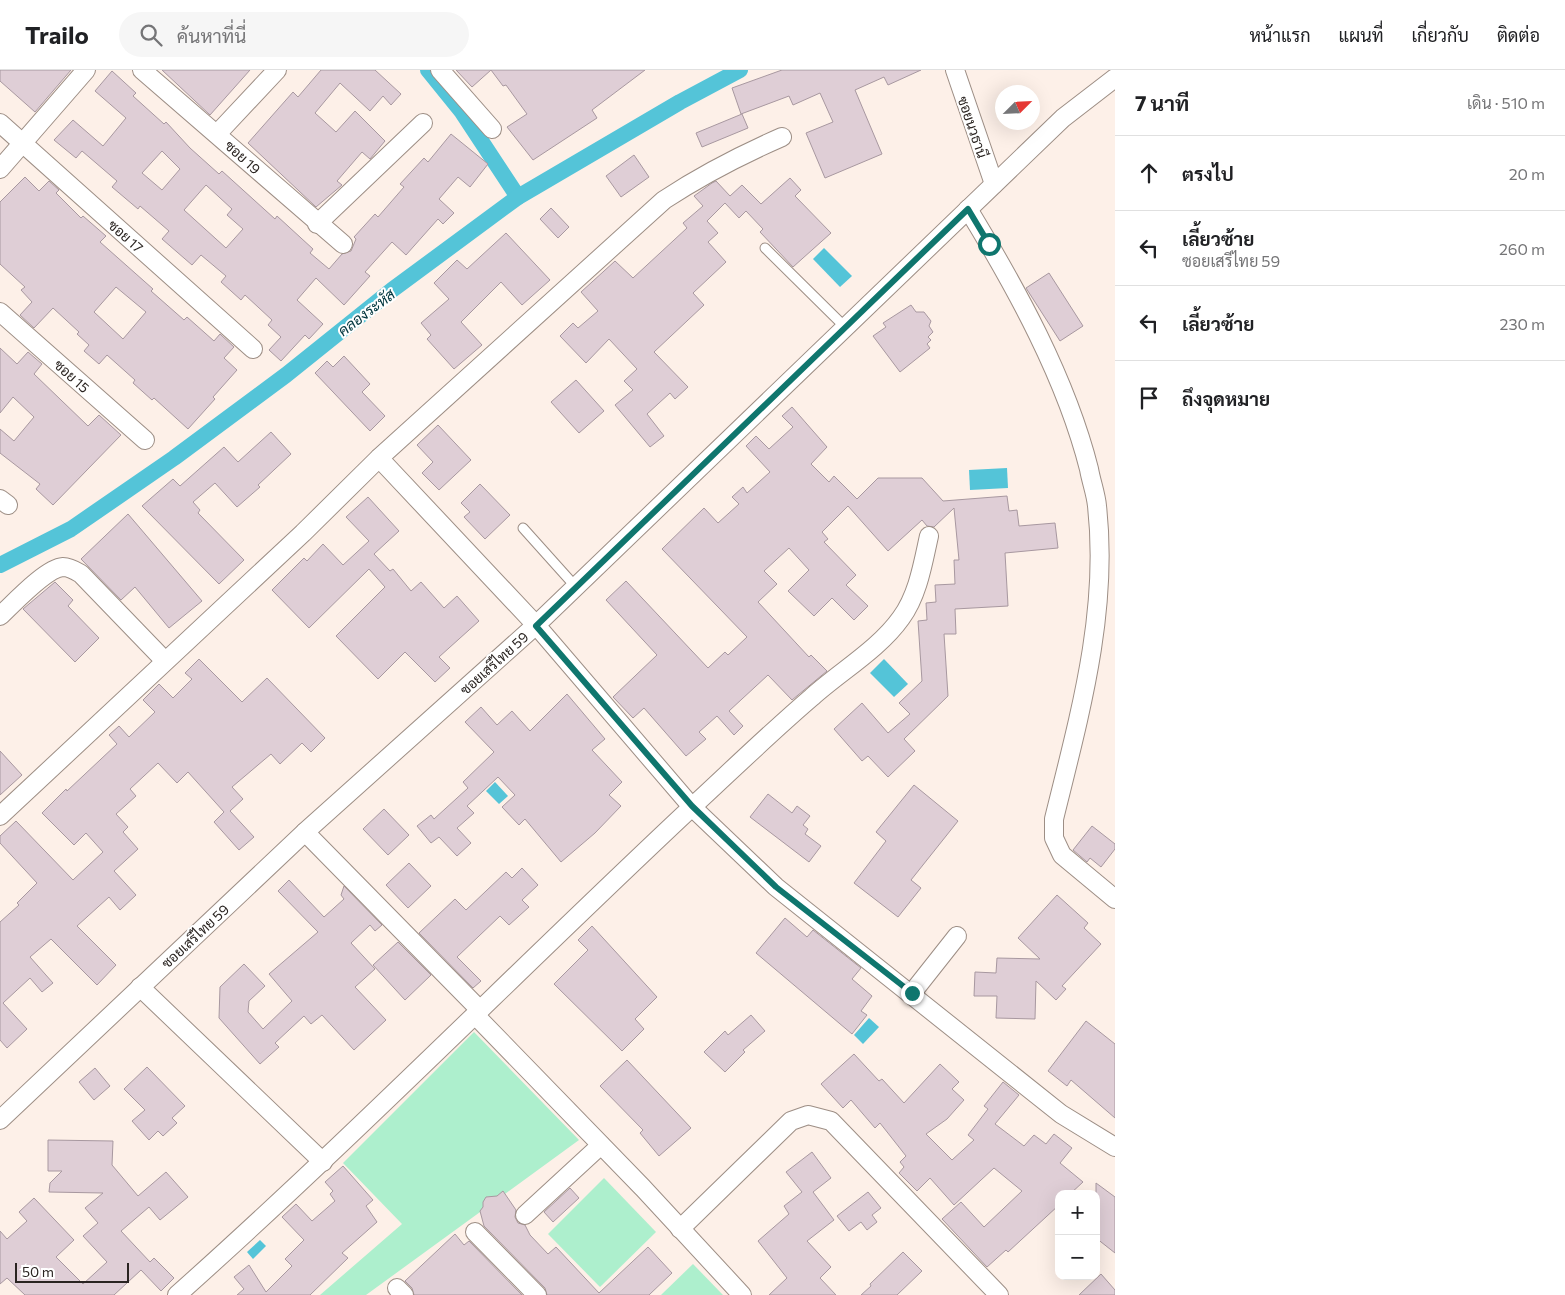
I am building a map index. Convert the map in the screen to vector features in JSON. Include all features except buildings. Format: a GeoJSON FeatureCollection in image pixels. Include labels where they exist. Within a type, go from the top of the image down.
{"type":"FeatureCollection","features":[{"type":"Feature","properties":{"kind":"street"},"geometry":{"type":"LineString","coordinates":[[0,169],[86,70]]}},
{"type":"Feature","properties":{"kind":"street","name":"ซอย 19"},"geometry":{"type":"LineString","coordinates":[[142,70],[217,134],[317,224],[343,244]]}},
{"type":"Feature","properties":{"kind":"street"},"geometry":{"type":"LineString","coordinates":[[217,134],[277,70]]}},
{"type":"Feature","properties":{"kind":"street"},"geometry":{"type":"LineString","coordinates":[[440,70],[492,129]]}},
{"type":"Feature","properties":{"kind":"street","name":"ซอยนวธานี"},"geometry":{"type":"LineString","coordinates":[[956,70],[994,184]]}},
{"type":"Feature","properties":{"kind":"street","name":"ซอยเสรีไทย 59"},"geometry":{"type":"LineString","coordinates":[[0,1120],[305,832],[536,626],[575,586],[1063,118],[1115,78]]}},
{"type":"Feature","properties":{"kind":"street","name":"ซอย 17"},"geometry":{"type":"LineString","coordinates":[[0,123],[253,349]]}},
{"type":"Feature","properties":{"kind":"street"},"geometry":{"type":"LineString","coordinates":[[317,224],[423,123]]}},
{"type":"Feature","properties":{"kind":"street"},"geometry":{"type":"LineString","coordinates":[[0,816],[379,458],[664,200],[744,153],[782,137]]}},
{"type":"Feature","properties":{"kind":"street"},"geometry":{"type":"LineString","coordinates":[[968,209],[989,244],[1052,364],[1079,429],[1097,505],[1097,620],[1083,705],[1054,819],[1054,838],[1062,855],[1115,899]]}},
{"type":"Feature","properties":{"kind":"street","name":"ซอย 15"},"geometry":{"type":"LineString","coordinates":[[0,312],[145,440]]}},
{"type":"Feature","properties":{"kind":"street"},"geometry":{"type":"LineString","coordinates":[[379,458],[536,626],[692,806],[776,887],[912,993],[1061,1114],[1115,1147]]}},
{"type":"Feature","properties":{"kind":"street"},"geometry":{"type":"LineString","coordinates":[[177,1295],[324,1162],[692,806],[812,697],[881,640],[902,617],[920,575],[929,536]]}},
{"type":"Feature","properties":{"kind":"street"},"geometry":{"type":"LineString","coordinates":[[0,616],[50,571],[63,567],[81,574],[165,661]]}},
{"type":"Feature","properties":{"kind":"street"},"geometry":{"type":"LineString","coordinates":[[305,832],[478,1013],[742,1295]]}},
{"type":"Feature","properties":{"kind":"street"},"geometry":{"type":"LineString","coordinates":[[912,993],[958,936]]}},
{"type":"Feature","properties":{"kind":"street"},"geometry":{"type":"LineString","coordinates":[[140,987],[324,1162]]}},
{"type":"Feature","properties":{"kind":"street"},"geometry":{"type":"LineString","coordinates":[[680,1229],[791,1121],[808,1115],[831,1121],[999,1295]]}},
{"type":"Feature","properties":{"kind":"street"},"geometry":{"type":"LineString","coordinates":[[525,1214],[601,1145]]}},
{"type":"Feature","properties":{"kind":"street"},"geometry":{"type":"LineString","coordinates":[[475,1232],[537,1295]]}},
{"type":"Feature","properties":{"kind":"lane"},"geometry":{"type":"LineString","coordinates":[[765,248],[846,327]]}},
{"type":"Feature","properties":{"kind":"lane"},"geometry":{"type":"LineString","coordinates":[[523,528],[575,586]]}},
{"type":"Feature","properties":{"kind":"green space"},"geometry":{"type":"Polygon","coordinates":[[[474,1032],[579,1140],[366,1295],[320,1295],[402,1224],[343,1163],[474,1032]]]}},
{"type":"Feature","properties":{"kind":"green space"},"geometry":{"type":"Polygon","coordinates":[[[604,1178],[656,1232],[600,1287],[548,1234],[604,1178]]]}},
{"type":"Feature","properties":{"kind":"green space"},"geometry":{"type":"Polygon","coordinates":[[[693,1264],[723,1295],[661,1295],[693,1264]]]}},
{"type":"Feature","properties":{"kind":"water"},"geometry":{"type":"Polygon","coordinates":[[[824,248],[852,276],[840,287],[813,259],[824,248]]]}},
{"type":"Feature","properties":{"kind":"water"},"geometry":{"type":"Polygon","coordinates":[[[1007,468],[1008,488],[970,490],[969,470],[1007,468]]]}},
{"type":"Feature","properties":{"kind":"water"},"geometry":{"type":"Polygon","coordinates":[[[884,659],[908,684],[894,697],[870,673],[884,659]]]}},
{"type":"Feature","properties":{"kind":"water"},"geometry":{"type":"Polygon","coordinates":[[[495,782],[508,796],[499,804],[486,791],[495,782]]]}},
{"type":"Feature","properties":{"kind":"water"},"geometry":{"type":"Polygon","coordinates":[[[869,1018],[879,1027],[863,1044],[854,1035],[869,1018]]]}},
{"type":"Feature","properties":{"kind":"water"},"geometry":{"type":"Polygon","coordinates":[[[260,1240],[266,1246],[253,1259],[247,1252],[260,1240]]]}},
{"type":"Feature","properties":{"kind":"waterway"},"geometry":{"type":"LineString","coordinates":[[428,70],[462,112],[518,197]]}},
{"type":"Feature","properties":{"kind":"waterway","name":"คลองระหัส"},"geometry":{"type":"LineString","coordinates":[[0,565],[71,529],[174,458],[286,375],[392,290],[518,197],[680,102],[740,70]]}},
{"type":"Feature","properties":{"kind":"route"},"geometry":{"type":"LineString","coordinates":[[912,993],[776,887],[692,806],[536,626],[575,586],[968,209],[989,244]]}}]}
